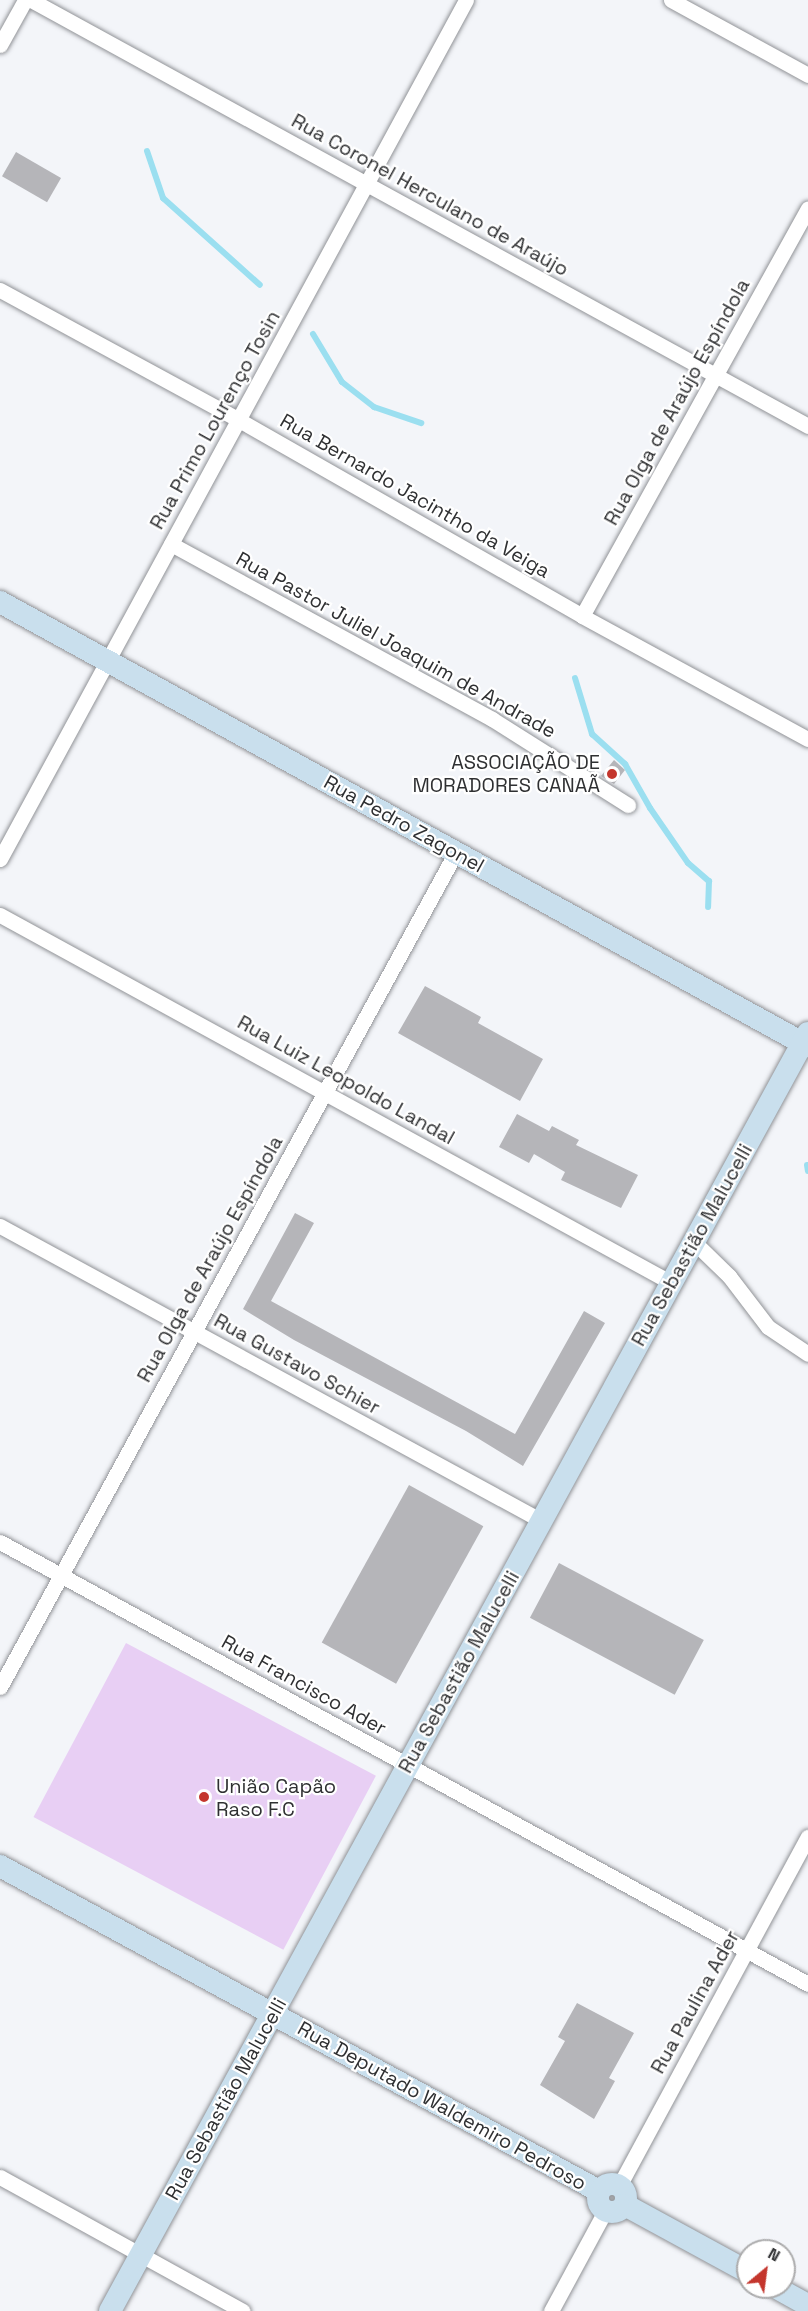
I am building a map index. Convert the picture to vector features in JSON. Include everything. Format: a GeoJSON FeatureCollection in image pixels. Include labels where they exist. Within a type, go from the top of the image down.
{"type":"FeatureCollection","features":[{"type":"Feature","properties":{"kind":"street"},"geometry":{"type":"LineString","coordinates":[[0,45],[25,0]]}},
{"type":"Feature","properties":{"kind":"street","name":"Rua Coronel Herculano de Araújo"},"geometry":{"type":"LineString","coordinates":[[31,0],[808,426]]}},
{"type":"Feature","properties":{"kind":"street","name":"Rua Primo Lourenço Tosin"},"geometry":{"type":"LineString","coordinates":[[0,859],[466,0]]}},
{"type":"Feature","properties":{"kind":"street"},"geometry":{"type":"LineString","coordinates":[[671,0],[808,75]]}},
{"type":"Feature","properties":{"kind":"street","name":"Rua Olga de Araújo Espíndola"},"geometry":{"type":"LineString","coordinates":[[582,616],[808,208]]}},
{"type":"Feature","properties":{"kind":"street","name":"Rua Bernardo Jacintho da Veiga"},"geometry":{"type":"LineString","coordinates":[[0,290],[238,420],[582,616],[808,739]]}},
{"type":"Feature","properties":{"kind":"street","name":"Rua Pastor Juliel Joaquim de Andrade"},"geometry":{"type":"LineString","coordinates":[[171,544],[492,719],[628,805]]}},
{"type":"Feature","properties":{"kind":"street","name":"Rua Pedro Zagonel"},"geometry":{"type":"LineString","coordinates":[[0,602],[456,852],[806,1040]]}},
{"type":"Feature","properties":{"kind":"street","name":"Rua Olga de Araújo Espíndola"},"geometry":{"type":"LineString","coordinates":[[0,1687],[456,852]]}},
{"type":"Feature","properties":{"kind":"street","name":"Rua Luiz Leopoldo Landal"},"geometry":{"type":"LineString","coordinates":[[0,915],[672,1283]]}},
{"type":"Feature","properties":{"kind":"street","name":"Rua Sebastião Malucelli"},"geometry":{"type":"LineString","coordinates":[[110,2311],[806,1040]]}},
{"type":"Feature","properties":{"kind":"street","name":"Rua Gustavo Schier"},"geometry":{"type":"LineString","coordinates":[[0,1226],[542,1521]]}},
{"type":"Feature","properties":{"kind":"street"},"geometry":{"type":"LineString","coordinates":[[694,1242],[729,1276],[768,1327],[808,1354]]}},
{"type":"Feature","properties":{"kind":"street","name":"Rua Francisco Ader"},"geometry":{"type":"LineString","coordinates":[[0,1542],[808,1984]]}},
{"type":"Feature","properties":{"kind":"street","name":"Rua Paulina Ader"},"geometry":{"type":"LineString","coordinates":[[551,2311],[808,1838]]}},
{"type":"Feature","properties":{"kind":"street","name":"Rua Deputado Waldemiro Pedroso"},"geometry":{"type":"LineString","coordinates":[[0,1866],[736,2265]]}},
{"type":"Feature","properties":{"kind":"street"},"geometry":{"type":"LineString","coordinates":[[0,2177],[243,2311]]}},
{"type":"Feature","properties":{"kind":"shaded area","name":"União Capão Raso F.C"},"geometry":{"type":"Polygon","coordinates":[[[126,1643],[376,1776],[283,1950],[34,1817],[126,1643]]]}},
{"type":"Feature","properties":{"kind":"building"},"geometry":{"type":"Polygon","coordinates":[[[16,152],[61,178],[47,202],[2,176],[16,152]]]}},
{"type":"Feature","properties":{"kind":"building","name":"ASSOCIAÇÃO DE MORADORES CANAÃ"},"geometry":{"type":"Polygon","coordinates":[[[614,760],[625,770],[614,784],[601,776],[614,760]]]}},
{"type":"Feature","properties":{"kind":"building"},"geometry":{"type":"Polygon","coordinates":[[[425,986],[481,1017],[478,1023],[543,1059],[520,1101],[398,1033],[425,986]]]}},
{"type":"Feature","properties":{"kind":"building"},"geometry":{"type":"Polygon","coordinates":[[[517,1114],[549,1131],[552,1126],[579,1140],[576,1145],[638,1175],[621,1208],[561,1180],[565,1172],[534,1154],[529,1163],[499,1147],[517,1114]]]}},
{"type":"Feature","properties":{"kind":"building"},"geometry":{"type":"Polygon","coordinates":[[[295,1213],[314,1223],[271,1301],[515,1434],[584,1311],[605,1323],[523,1466],[466,1431],[294,1340],[243,1309],[295,1213]]]}},
{"type":"Feature","properties":{"kind":"building"},"geometry":{"type":"Polygon","coordinates":[[[409,1485],[483,1526],[396,1684],[322,1642],[409,1485]]]}},
{"type":"Feature","properties":{"kind":"building"},"geometry":{"type":"Polygon","coordinates":[[[559,1563],[704,1640],[675,1695],[530,1618],[559,1563]]]}},
{"type":"Feature","properties":{"kind":"building"},"geometry":{"type":"Polygon","coordinates":[[[577,2003],[634,2033],[609,2078],[615,2081],[594,2119],[540,2085],[565,2041],[558,2037],[577,2003]]]}},
{"type":"Feature","properties":{"kind":"waterway"},"geometry":{"type":"LineString","coordinates":[[147,151],[163,198],[260,285]]}},
{"type":"Feature","properties":{"kind":"waterway"},"geometry":{"type":"LineString","coordinates":[[313,334],[342,382],[374,407],[421,423]]}},
{"type":"Feature","properties":{"kind":"waterway"},"geometry":{"type":"LineString","coordinates":[[575,678],[592,734],[625,764],[650,808],[688,863],[709,881],[708,907]]}},
{"type":"Feature","properties":{"kind":"waterway"},"geometry":{"type":"LineString","coordinates":[[807,1165],[808,1171]]}},
{"type":"Feature","properties":{"kind":"place","name":"ASSOCIAÇÃO DE MORADORES CANAÃ"},"geometry":{"type":"Point","coordinates":[612,774]}},
{"type":"Feature","properties":{"kind":"place","name":"União Capão Raso F.C"},"geometry":{"type":"Point","coordinates":[204,1797]}}]}
